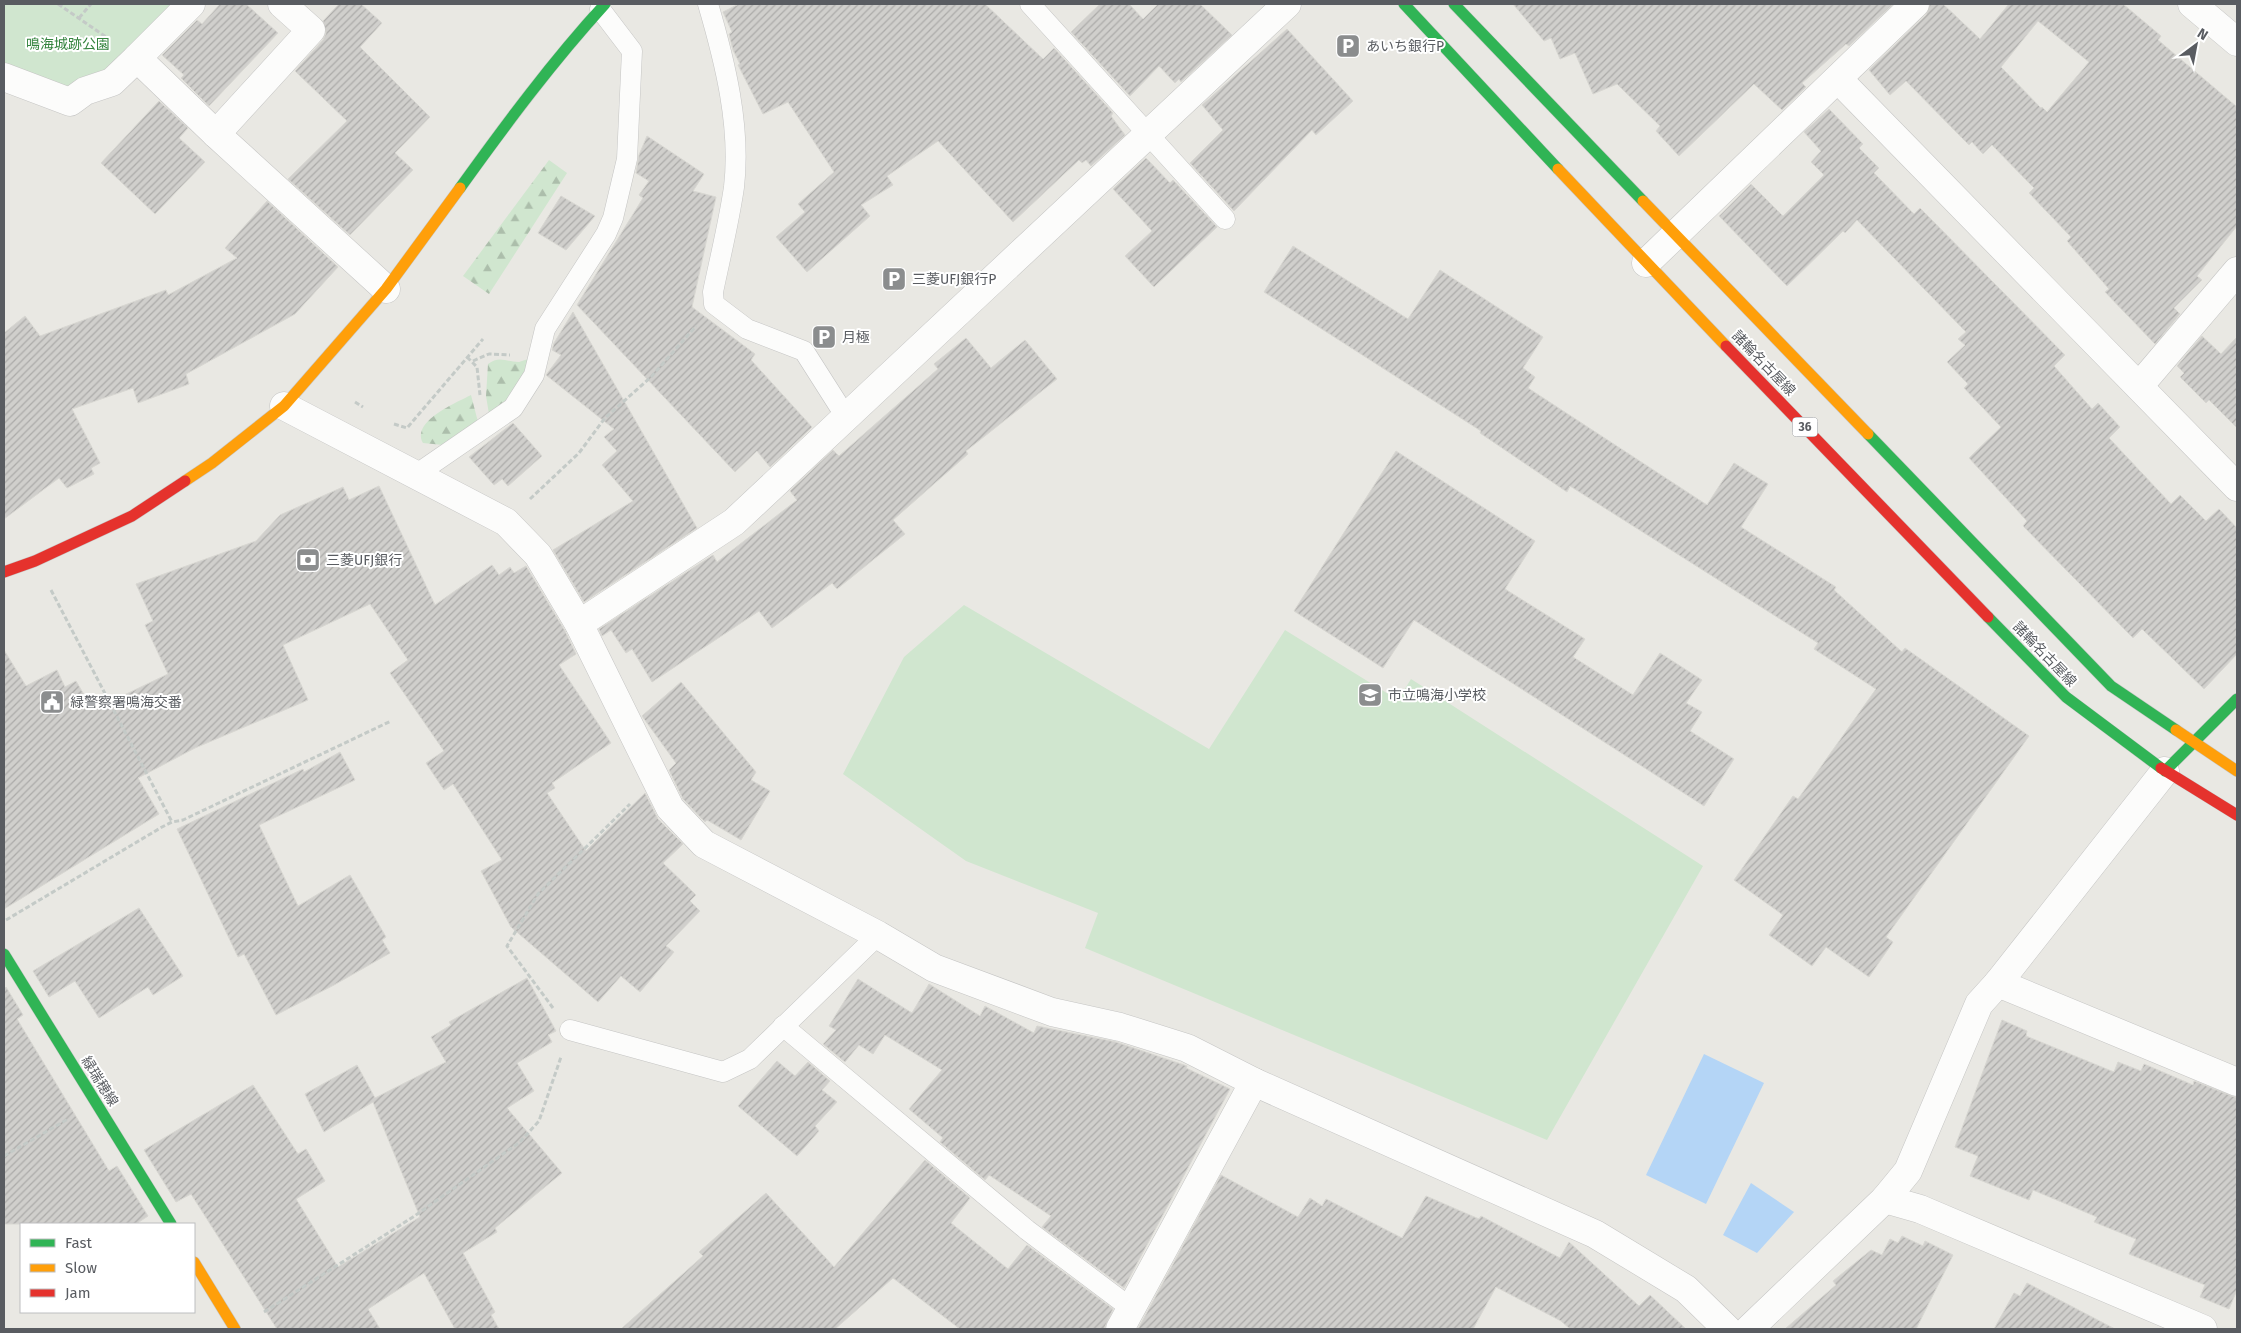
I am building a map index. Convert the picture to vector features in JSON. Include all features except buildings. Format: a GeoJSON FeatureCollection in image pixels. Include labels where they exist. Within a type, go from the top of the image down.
{"type":"FeatureCollection","features":[{"type":"Feature","properties":{"kind":"main road","name":"諸輪名古屋線"},"geometry":{"type":"LineString","coordinates":[[1404,4],[1646,263],[2066,698],[2164,771],[2237,815]]}},
{"type":"Feature","properties":{"kind":"main road","name":"諸輪名古屋線"},"geometry":{"type":"LineString","coordinates":[[1454,4],[2111,686],[2237,771]]}},
{"type":"Feature","properties":{"kind":"main road"},"geometry":{"type":"LineString","coordinates":[[4,572],[35,561],[132,516],[212,463],[284,406],[386,289],[517,109],[573,39],[603,7]]}},
{"type":"Feature","properties":{"kind":"main road"},"geometry":{"type":"LineString","coordinates":[[2164,771],[2237,699]]}},
{"type":"Feature","properties":{"kind":"main road","name":"緑瑞穂線"},"geometry":{"type":"LineString","coordinates":[[4,954],[170,1223]]}},
{"type":"Feature","properties":{"kind":"main road"},"geometry":{"type":"LineString","coordinates":[[195,1264],[235,1329]]}},
{"type":"Feature","properties":{"kind":"street"},"geometry":{"type":"LineString","coordinates":[[4,77],[70,102],[85,91],[112,82],[190,4]]}},
{"type":"Feature","properties":{"kind":"street"},"geometry":{"type":"LineString","coordinates":[[216,134],[311,30],[282,4]]}},
{"type":"Feature","properties":{"kind":"street"},"geometry":{"type":"LineString","coordinates":[[580,624],[734,522],[1148,132],[1287,4]]}},
{"type":"Feature","properties":{"kind":"street"},"geometry":{"type":"LineString","coordinates":[[1646,263],[1915,4]]}},
{"type":"Feature","properties":{"kind":"street"},"geometry":{"type":"LineString","coordinates":[[2192,4],[2237,42]]}},
{"type":"Feature","properties":{"kind":"street"},"geometry":{"type":"LineString","coordinates":[[137,58],[216,134],[386,289]]}},
{"type":"Feature","properties":{"kind":"street"},"geometry":{"type":"LineString","coordinates":[[1838,78],[2140,385],[2237,487]]}},
{"type":"Feature","properties":{"kind":"street"},"geometry":{"type":"LineString","coordinates":[[2140,385],[2237,271]]}},
{"type":"Feature","properties":{"kind":"street"},"geometry":{"type":"LineString","coordinates":[[284,406],[506,522],[538,555],[580,624],[670,808],[704,844],[878,935],[934,968],[1052,1012],[1120,1027],[1187,1048],[1254,1082],[1595,1234],[1686,1289],[1727,1329]]}},
{"type":"Feature","properties":{"kind":"street"},"geometry":{"type":"LineString","coordinates":[[1749,1329],[1884,1199],[1908,1171],[1979,1004],[1998,983],[2164,771]]}},
{"type":"Feature","properties":{"kind":"street"},"geometry":{"type":"LineString","coordinates":[[1998,983],[2237,1082]]}},
{"type":"Feature","properties":{"kind":"street"},"geometry":{"type":"LineString","coordinates":[[1126,1319],[1254,1082]]}},
{"type":"Feature","properties":{"kind":"street"},"geometry":{"type":"LineString","coordinates":[[1884,1199],[1920,1209],[2203,1329]]}},
{"type":"Feature","properties":{"kind":"lane"},"geometry":{"type":"LineString","coordinates":[[708,4],[727,79],[734,141],[734,187],[713,292],[714,304],[747,329],[804,350],[846,417]]}},
{"type":"Feature","properties":{"kind":"lane"},"geometry":{"type":"LineString","coordinates":[[1030,4],[1225,218]]}},
{"type":"Feature","properties":{"kind":"lane"},"geometry":{"type":"LineString","coordinates":[[417,474],[512,408],[534,375],[546,329],[606,234],[628,159],[632,51],[603,7]]}},
{"type":"Feature","properties":{"kind":"lane"},"geometry":{"type":"LineString","coordinates":[[570,1030],[723,1072],[750,1059],[878,935]]}},
{"type":"Feature","properties":{"kind":"lane"},"geometry":{"type":"LineString","coordinates":[[783,1026],[1027,1230],[1126,1319]]}},
{"type":"Feature","properties":{"kind":"path"},"geometry":{"type":"LineString","coordinates":[[58,4],[137,58]]}},
{"type":"Feature","properties":{"kind":"path"},"geometry":{"type":"LineString","coordinates":[[79,18],[91,4]]}},
{"type":"Feature","properties":{"kind":"path"},"geometry":{"type":"LineString","coordinates":[[506,522],[579,453],[605,418],[651,377],[714,304]]}},
{"type":"Feature","properties":{"kind":"path"},"geometry":{"type":"LineString","coordinates":[[403,426],[407,428],[483,339]]}},
{"type":"Feature","properties":{"kind":"path"},"geometry":{"type":"LineString","coordinates":[[467,357],[477,367],[479,392],[488,425]]}},
{"type":"Feature","properties":{"kind":"path"},"geometry":{"type":"LineString","coordinates":[[35,561],[172,822]]}},
{"type":"Feature","properties":{"kind":"path"},"geometry":{"type":"LineString","coordinates":[[4,922],[172,822],[183,820],[391,721]]}},
{"type":"Feature","properties":{"kind":"path"},"geometry":{"type":"LineString","coordinates":[[235,1329],[405,1222],[520,1142],[539,1121],[570,1030],[507,946],[538,894],[655,779]]}},
{"type":"Feature","properties":{"kind":"path"},"geometry":{"type":"LineString","coordinates":[[4,1156],[96,1103]]}},
{"type":"Feature","properties":{"kind":"green space","name":"鳴海城跡公園"},"geometry":{"type":"Polygon","coordinates":[[[4,4],[179,4],[103,76],[67,88],[4,65],[4,4]]]}},
{"type":"Feature","properties":{"kind":"green space"},"geometry":{"type":"Polygon","coordinates":[[[549,160],[567,173],[489,294],[463,276],[549,160]]]}},
{"type":"Feature","properties":{"kind":"green space"},"geometry":{"type":"Polygon","coordinates":[[[531,358],[512,397],[489,414],[486,396],[488,364],[496,360],[519,362],[531,358]]]}},
{"type":"Feature","properties":{"kind":"green space"},"geometry":{"type":"Polygon","coordinates":[[[471,395],[478,422],[443,445],[423,443],[421,435],[423,427],[429,420],[446,408],[471,395]]]}},
{"type":"Feature","properties":{"kind":"green space"},"geometry":{"type":"Polygon","coordinates":[[[964,605],[1209,749],[1285,630],[1398,700],[1411,679],[1703,866],[1547,1140],[1085,948],[1098,913],[966,861],[843,774],[904,657],[964,605]]]}},
{"type":"Feature","properties":{"kind":"water"},"geometry":{"type":"Polygon","coordinates":[[[1704,1054],[1764,1083],[1706,1204],[1646,1175],[1704,1054]]]}},
{"type":"Feature","properties":{"kind":"water"},"geometry":{"type":"Polygon","coordinates":[[[1751,1183],[1794,1212],[1757,1253],[1723,1235],[1751,1183]]]}},
{"type":"Feature","properties":{"kind":"traffic: fast"},"geometry":{"type":"LineString","coordinates":[[460,188],[566,48],[605,4]]}},
{"type":"Feature","properties":{"kind":"traffic: fast"},"geometry":{"type":"LineString","coordinates":[[1404,4],[1558,169]]}},
{"type":"Feature","properties":{"kind":"traffic: fast"},"geometry":{"type":"LineString","coordinates":[[1454,4],[1643,201]]}},
{"type":"Feature","properties":{"kind":"traffic: fast"},"geometry":{"type":"LineString","coordinates":[[1868,434],[2111,686],[2176,730]]}},
{"type":"Feature","properties":{"kind":"traffic: fast"},"geometry":{"type":"LineString","coordinates":[[1988,617],[2066,697],[2161,768]]}},
{"type":"Feature","properties":{"kind":"traffic: fast"},"geometry":{"type":"LineString","coordinates":[[2165,771],[2237,699]]}},
{"type":"Feature","properties":{"kind":"traffic: fast"},"geometry":{"type":"LineString","coordinates":[[4,954],[170,1223]]}},
{"type":"Feature","properties":{"kind":"traffic: slow"},"geometry":{"type":"LineString","coordinates":[[1558,169],[1726,346]]}},
{"type":"Feature","properties":{"kind":"traffic: slow"},"geometry":{"type":"LineString","coordinates":[[185,481],[212,463],[284,406],[386,289],[460,188]]}},
{"type":"Feature","properties":{"kind":"traffic: slow"},"geometry":{"type":"LineString","coordinates":[[1643,201],[1868,434]]}},
{"type":"Feature","properties":{"kind":"traffic: slow"},"geometry":{"type":"LineString","coordinates":[[2176,730],[2237,771]]}},
{"type":"Feature","properties":{"kind":"traffic: slow"},"geometry":{"type":"LineString","coordinates":[[195,1264],[235,1329]]}},
{"type":"Feature","properties":{"kind":"traffic: jam"},"geometry":{"type":"LineString","coordinates":[[1726,346],[1988,617]]}},
{"type":"Feature","properties":{"kind":"traffic: jam"},"geometry":{"type":"LineString","coordinates":[[4,572],[35,561],[132,516],[185,481]]}},
{"type":"Feature","properties":{"kind":"traffic: jam"},"geometry":{"type":"LineString","coordinates":[[2161,768],[2237,815]]}},
{"type":"Feature","properties":{"kind":"place","name":"あいち銀行P"},"geometry":{"type":"Point","coordinates":[1348,46]}},
{"type":"Feature","properties":{"kind":"place","name":"三菱UFJ銀行P"},"geometry":{"type":"Point","coordinates":[894,279]}},
{"type":"Feature","properties":{"kind":"place","name":"月極"},"geometry":{"type":"Point","coordinates":[824,337]}},
{"type":"Feature","properties":{"kind":"place","name":"三菱UFJ銀行"},"geometry":{"type":"Point","coordinates":[308,560]}},
{"type":"Feature","properties":{"kind":"place","name":"市立鳴海小学校"},"geometry":{"type":"Point","coordinates":[1370,695]}},
{"type":"Feature","properties":{"kind":"place","name":"緑警察署鳴海交番"},"geometry":{"type":"Point","coordinates":[52,702]}}]}
